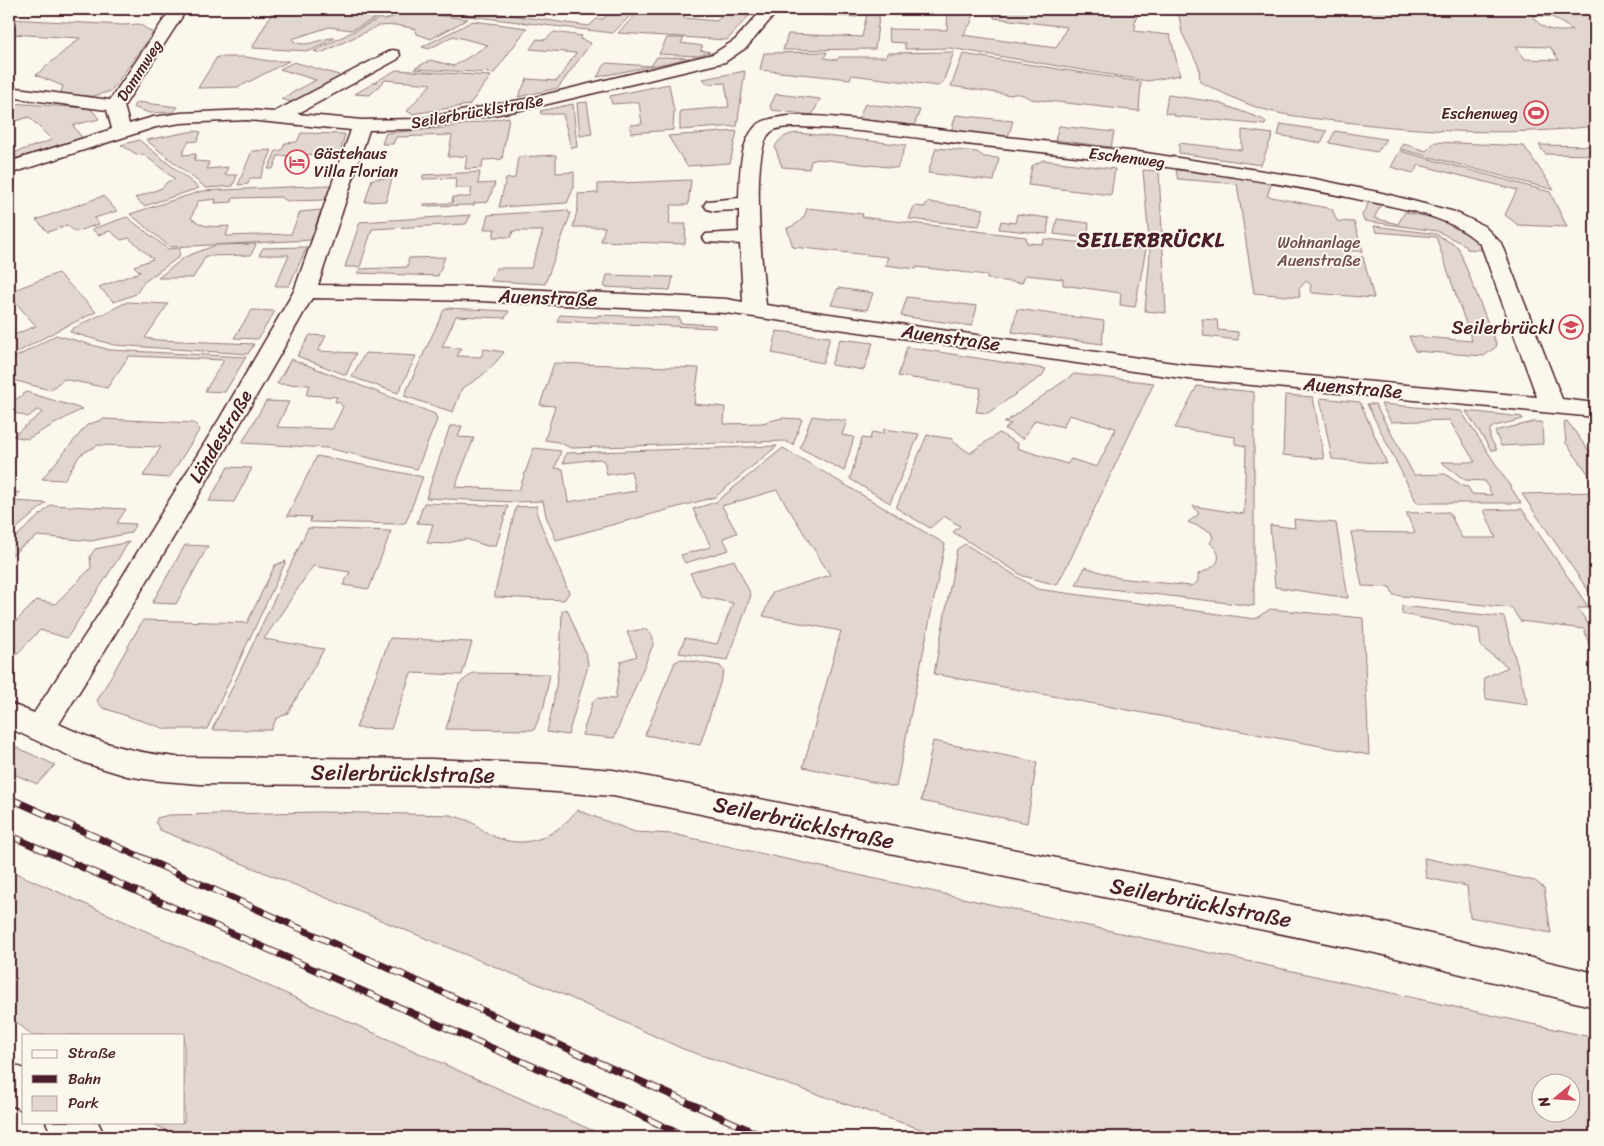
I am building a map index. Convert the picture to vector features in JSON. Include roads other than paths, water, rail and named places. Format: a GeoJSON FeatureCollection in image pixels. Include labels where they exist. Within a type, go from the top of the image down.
{"type":"FeatureCollection","features":[{"type":"Feature","properties":{"kind":"street","name":"Dammweg"},"geometry":{"type":"LineString","coordinates":[[122,131],[116,106],[179,9]]}},
{"type":"Feature","properties":{"kind":"street","name":"Seilerbrücklstraße"},"geometry":{"type":"LineString","coordinates":[[9,168],[153,122],[188,117],[220,115],[278,117],[362,125],[418,124],[498,110],[700,64],[732,52],[757,28],[772,9]]}},
{"type":"Feature","properties":{"kind":"street"},"geometry":{"type":"LineString","coordinates":[[278,117],[392,55]]}},
{"type":"Feature","properties":{"kind":"street","name":"Dammweg"},"geometry":{"type":"LineString","coordinates":[[9,92],[116,106]]}},
{"type":"Feature","properties":{"kind":"street","name":"Eschenweg"},"geometry":{"type":"LineString","coordinates":[[755,310],[750,238],[752,148],[757,135],[768,126],[803,122],[1030,144],[1272,177],[1370,197],[1459,220],[1479,230],[1491,243],[1552,406]]}},
{"type":"Feature","properties":{"kind":"street","name":"Ländestraße"},"geometry":{"type":"LineString","coordinates":[[40,728],[115,612],[232,418],[305,291],[362,125]]}},
{"type":"Feature","properties":{"kind":"street"},"geometry":{"type":"LineString","coordinates":[[714,205],[750,204]]}},
{"type":"Feature","properties":{"kind":"street"},"geometry":{"type":"LineString","coordinates":[[713,238],[750,238]]}},
{"type":"Feature","properties":{"kind":"street","name":"Auenstraße"},"geometry":{"type":"LineString","coordinates":[[305,291],[457,294],[670,302],[755,310],[1192,372],[1595,410]]}},
{"type":"Feature","properties":{"kind":"street","name":"Seilerbrücklstraße"},"geometry":{"type":"LineString","coordinates":[[9,715],[100,756],[130,763],[190,771],[464,773],[614,783],[1380,938],[1595,990]]}},
{"type":"Feature","properties":{"kind":"street"},"geometry":{"type":"LineString","coordinates":[[9,1081],[22,1091]]}},
{"type":"Feature","properties":{"kind":"street"},"geometry":{"type":"LineString","coordinates":[[68,1124],[85,1137]]}},
{"type":"Feature","properties":{"kind":"railway"},"geometry":{"type":"LineString","coordinates":[[9,798],[765,1137]]}},
{"type":"Feature","properties":{"kind":"railway"},"geometry":{"type":"LineString","coordinates":[[9,835],[578,1086],[686,1137]]}},
{"type":"Feature","properties":{"kind":"place","name":"Eschenweg"},"geometry":{"type":"Point","coordinates":[1536,113]}},
{"type":"Feature","properties":{"kind":"place","name":"Gästehaus Villa Florian"},"geometry":{"type":"Point","coordinates":[297,162]}},
{"type":"Feature","properties":{"kind":"place","name":"Seilerbrückl"},"geometry":{"type":"Point","coordinates":[1571,327]}},
{"type":"Feature","properties":{"kind":"district","name":"SEILERBRÜCKL"},"geometry":{"type":"Point","coordinates":[1151,240]}},
{"type":"Feature","properties":{"kind":"park label","name":"Wohnanlage Auenstraße"},"geometry":{"type":"Point","coordinates":[1319,251]}}]}
